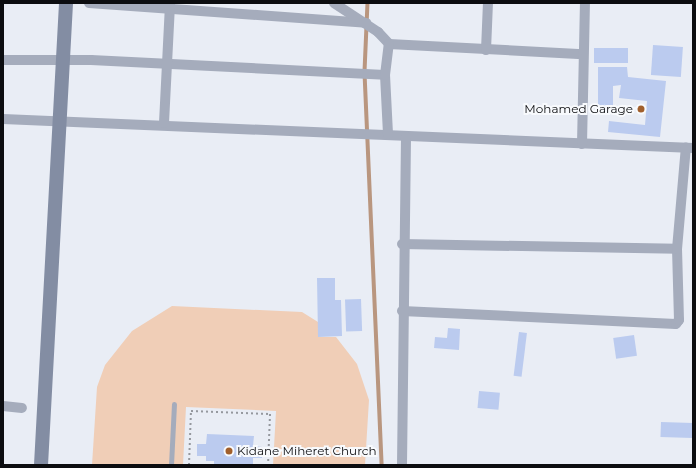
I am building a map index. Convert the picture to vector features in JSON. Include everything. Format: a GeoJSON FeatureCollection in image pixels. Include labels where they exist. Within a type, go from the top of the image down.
{"type":"FeatureCollection","features":[{"type":"Feature","properties":{"kind":"street"},"geometry":{"type":"LineString","coordinates":[[41,465],[58,120],[66,3]]}},
{"type":"Feature","properties":{"kind":"street"},"geometry":{"type":"LineString","coordinates":[[89,3],[170,6],[366,23]]}},
{"type":"Feature","properties":{"kind":"street"},"geometry":{"type":"LineString","coordinates":[[334,3],[366,23],[378,32],[389,44],[583,54]]}},
{"type":"Feature","properties":{"kind":"street"},"geometry":{"type":"LineString","coordinates":[[486,50],[488,3]]}},
{"type":"Feature","properties":{"kind":"street"},"geometry":{"type":"LineString","coordinates":[[582,144],[585,3]]}},
{"type":"Feature","properties":{"kind":"street"},"geometry":{"type":"LineString","coordinates":[[164,124],[170,6]]}},
{"type":"Feature","properties":{"kind":"street"},"geometry":{"type":"LineString","coordinates":[[383,134],[389,44]]}},
{"type":"Feature","properties":{"kind":"street"},"geometry":{"type":"LineString","coordinates":[[3,60],[62,61],[386,75]]}},
{"type":"Feature","properties":{"kind":"street"},"geometry":{"type":"LineString","coordinates":[[3,119],[358,132],[406,137],[689,148],[677,249],[679,320],[672,325],[402,311]]}},
{"type":"Feature","properties":{"kind":"street"},"geometry":{"type":"LineString","coordinates":[[402,465],[402,244],[406,137]]}},
{"type":"Feature","properties":{"kind":"street"},"geometry":{"type":"LineString","coordinates":[[402,244],[677,249]]}},
{"type":"Feature","properties":{"kind":"street"},"geometry":{"type":"LineString","coordinates":[[3,406],[22,408]]}},
{"type":"Feature","properties":{"kind":"lane"},"geometry":{"type":"LineString","coordinates":[[171,465],[174,404]]}},
{"type":"Feature","properties":{"kind":"path"},"geometry":{"type":"LineString","coordinates":[[189,465],[191,410],[270,414],[268,465]]}},
{"type":"Feature","properties":{"kind":"shaded area"},"geometry":{"type":"Polygon","coordinates":[[[172,306],[302,312],[318,322],[318,337],[336,337],[357,364],[369,400],[365,465],[273,465],[276,411],[186,407],[183,465],[92,465],[97,387],[105,365],[132,331],[172,306]]]}},
{"type":"Feature","properties":{"kind":"building"},"geometry":{"type":"Polygon","coordinates":[[[653,45],[683,47],[681,77],[651,75],[653,45]]]}},
{"type":"Feature","properties":{"kind":"building"},"geometry":{"type":"Polygon","coordinates":[[[594,48],[628,48],[628,63],[594,63],[594,48]]]}},
{"type":"Feature","properties":{"kind":"building"},"geometry":{"type":"Polygon","coordinates":[[[598,67],[627,67],[628,77],[666,81],[660,137],[608,132],[609,121],[645,125],[647,101],[619,98],[621,85],[613,86],[613,108],[598,108],[598,67]]]}},
{"type":"Feature","properties":{"kind":"building"},"geometry":{"type":"Polygon","coordinates":[[[317,278],[335,278],[335,300],[341,300],[342,336],[318,337],[317,278]]]}},
{"type":"Feature","properties":{"kind":"building"},"geometry":{"type":"Polygon","coordinates":[[[361,299],[362,331],[346,332],[345,300],[361,299]]]}},
{"type":"Feature","properties":{"kind":"building"},"geometry":{"type":"Polygon","coordinates":[[[448,328],[460,329],[459,350],[434,348],[435,337],[447,338],[448,328]]]}},
{"type":"Feature","properties":{"kind":"building"},"geometry":{"type":"Polygon","coordinates":[[[519,332],[527,333],[522,377],[514,376],[519,332]]]}},
{"type":"Feature","properties":{"kind":"building"},"geometry":{"type":"Polygon","coordinates":[[[634,335],[637,356],[616,359],[613,338],[634,335]]]}},
{"type":"Feature","properties":{"kind":"building"},"geometry":{"type":"Polygon","coordinates":[[[479,391],[500,393],[498,410],[478,408],[479,391]]]}},
{"type":"Feature","properties":{"kind":"building"},"geometry":{"type":"Polygon","coordinates":[[[661,422],[693,423],[692,438],[660,437],[661,422]]]}},
{"type":"Feature","properties":{"kind":"building","name":"Kidane Miheret Church"},"geometry":{"type":"Polygon","coordinates":[[[207,434],[254,436],[253,446],[262,447],[262,458],[253,458],[253,465],[214,465],[214,461],[206,461],[206,456],[197,456],[197,444],[206,444],[207,434]]]}},
{"type":"Feature","properties":{"kind":"waterway"},"geometry":{"type":"LineString","coordinates":[[368,3],[365,73],[382,465]]}},
{"type":"Feature","properties":{"kind":"place","name":"Mohamed Garage"},"geometry":{"type":"Point","coordinates":[641,109]}},
{"type":"Feature","properties":{"kind":"place","name":"Kidane Miheret Church"},"geometry":{"type":"Point","coordinates":[229,451]}}]}
